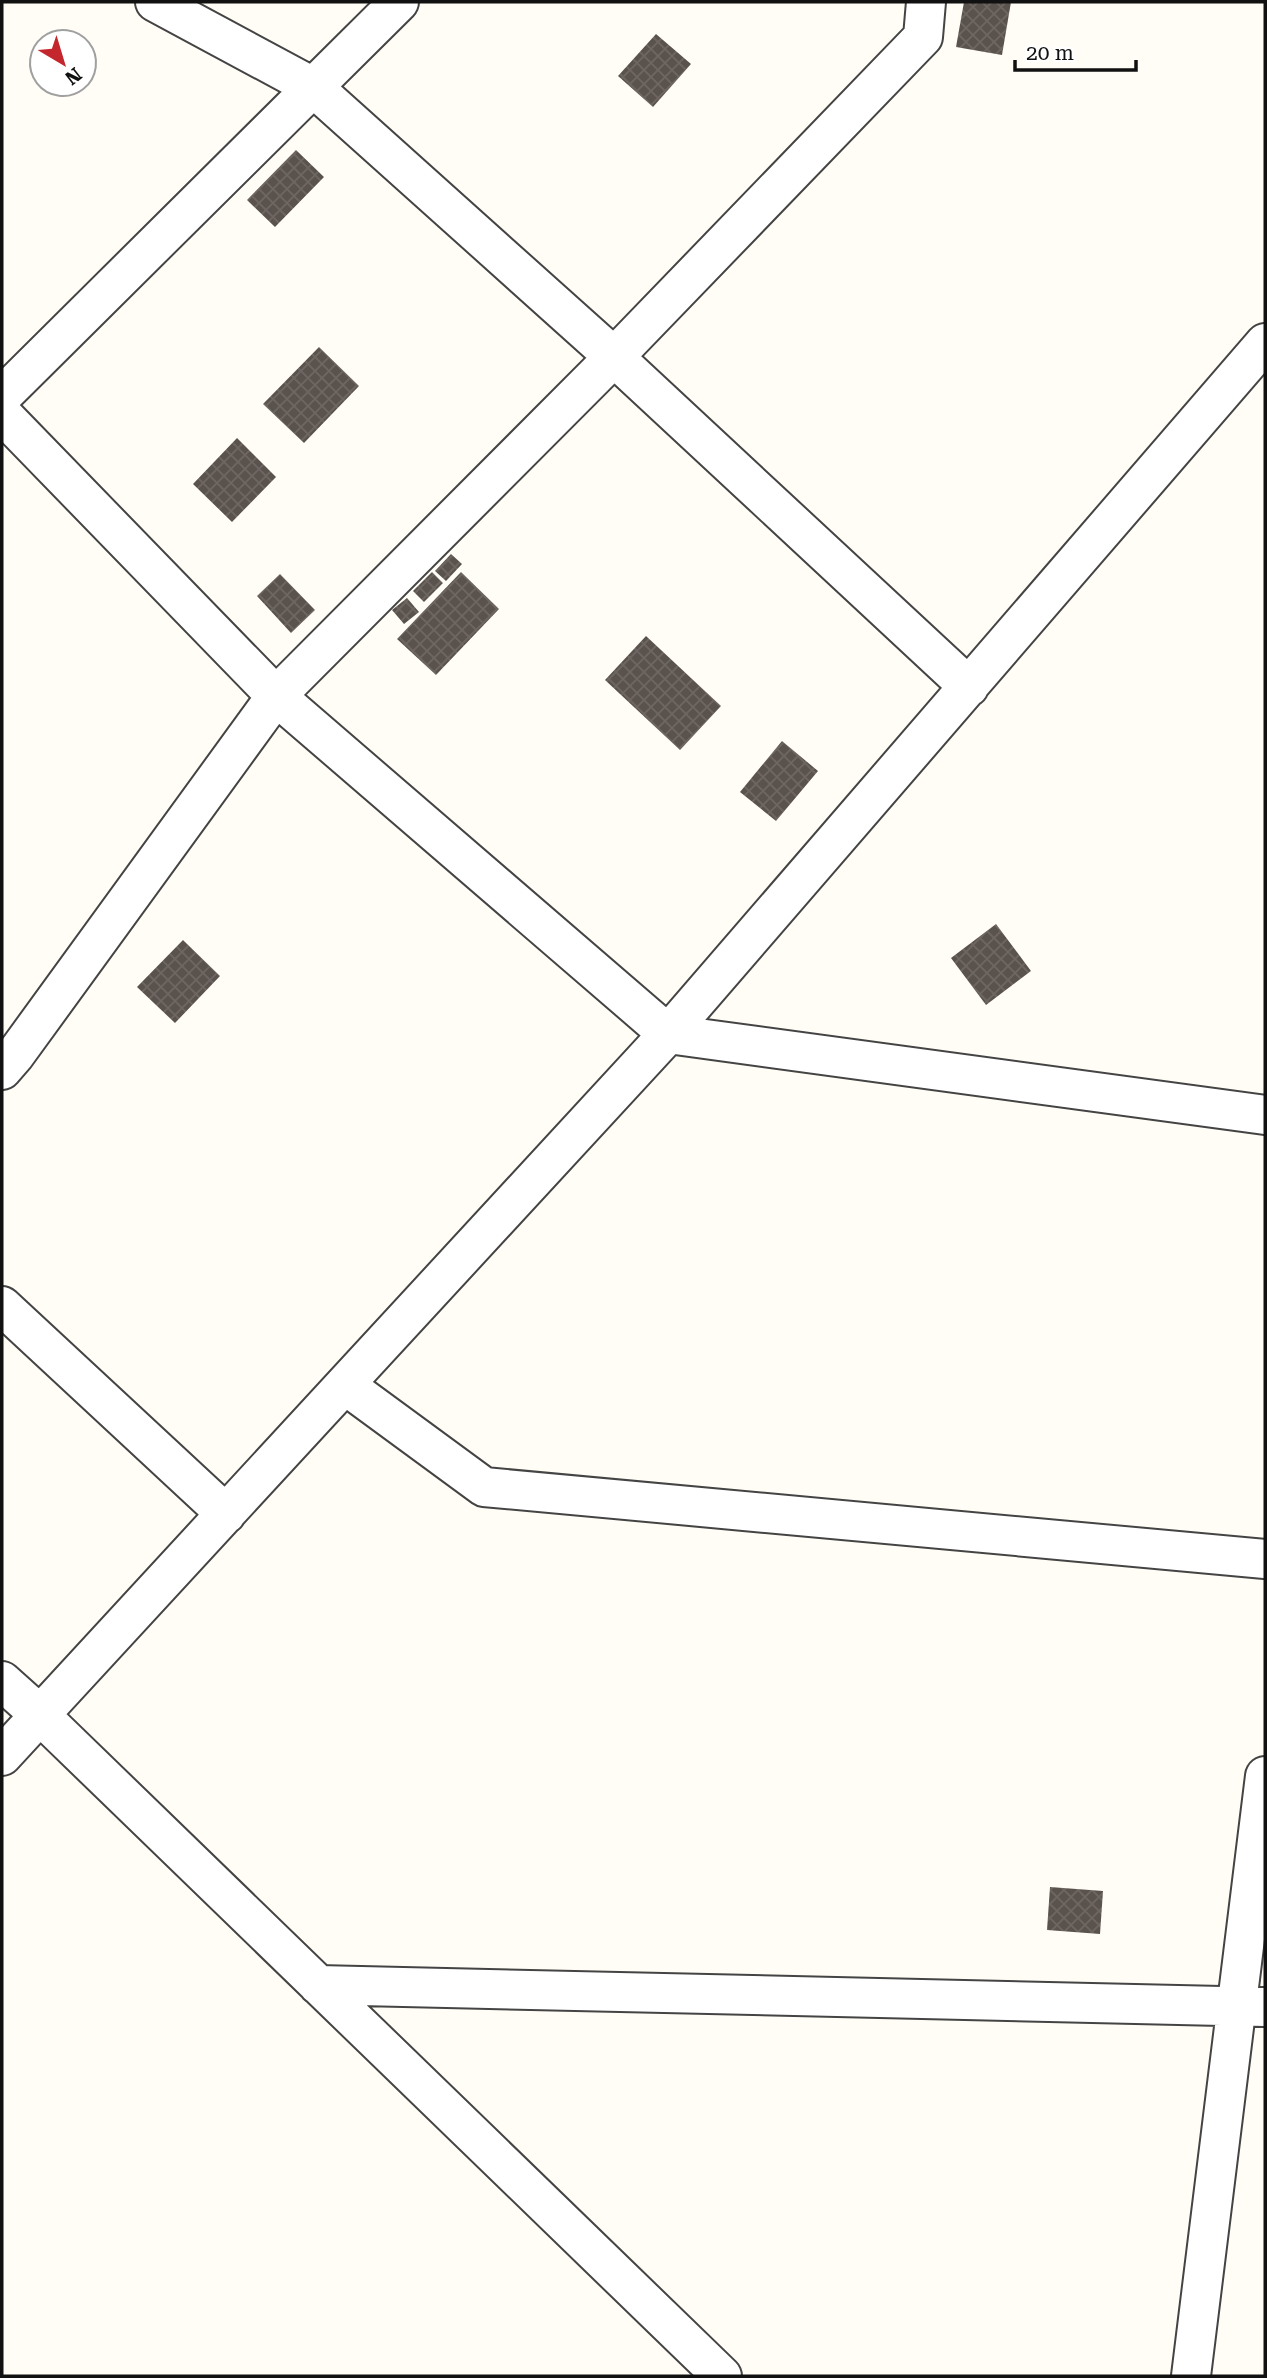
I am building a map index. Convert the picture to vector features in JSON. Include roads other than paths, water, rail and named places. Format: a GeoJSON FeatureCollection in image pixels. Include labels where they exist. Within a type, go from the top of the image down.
{"type":"FeatureCollection","features":[{"type":"Feature","properties":{"kind":"street"},"geometry":{"type":"LineString","coordinates":[[155,2],[313,87],[614,357],[969,687]]}},
{"type":"Feature","properties":{"kind":"street"},"geometry":{"type":"LineString","coordinates":[[2,396],[399,2]]}},
{"type":"Feature","properties":{"kind":"street"},"geometry":{"type":"LineString","coordinates":[[6,1056],[276,696],[614,357],[923,37],[926,2]]}},
{"type":"Feature","properties":{"kind":"street"},"geometry":{"type":"LineString","coordinates":[[2,1756],[668,1034],[1265,343]]}},
{"type":"Feature","properties":{"kind":"street"},"geometry":{"type":"LineString","coordinates":[[2,414],[276,696],[668,1034],[1265,1115]]}},
{"type":"Feature","properties":{"kind":"street"},"geometry":{"type":"LineString","coordinates":[[2,1306],[226,1514]]}},
{"type":"Feature","properties":{"kind":"street"},"geometry":{"type":"LineString","coordinates":[[345,1385],[484,1487],[1265,1559]]}},
{"type":"Feature","properties":{"kind":"street"},"geometry":{"type":"LineString","coordinates":[[2,1681],[722,2376]]}},
{"type":"Feature","properties":{"kind":"street"},"geometry":{"type":"LineString","coordinates":[[1191,2376],[1251,2006],[1265,1776]]}},
{"type":"Feature","properties":{"kind":"street"},"geometry":{"type":"LineString","coordinates":[[318,1985],[1251,2006]]}}]}
